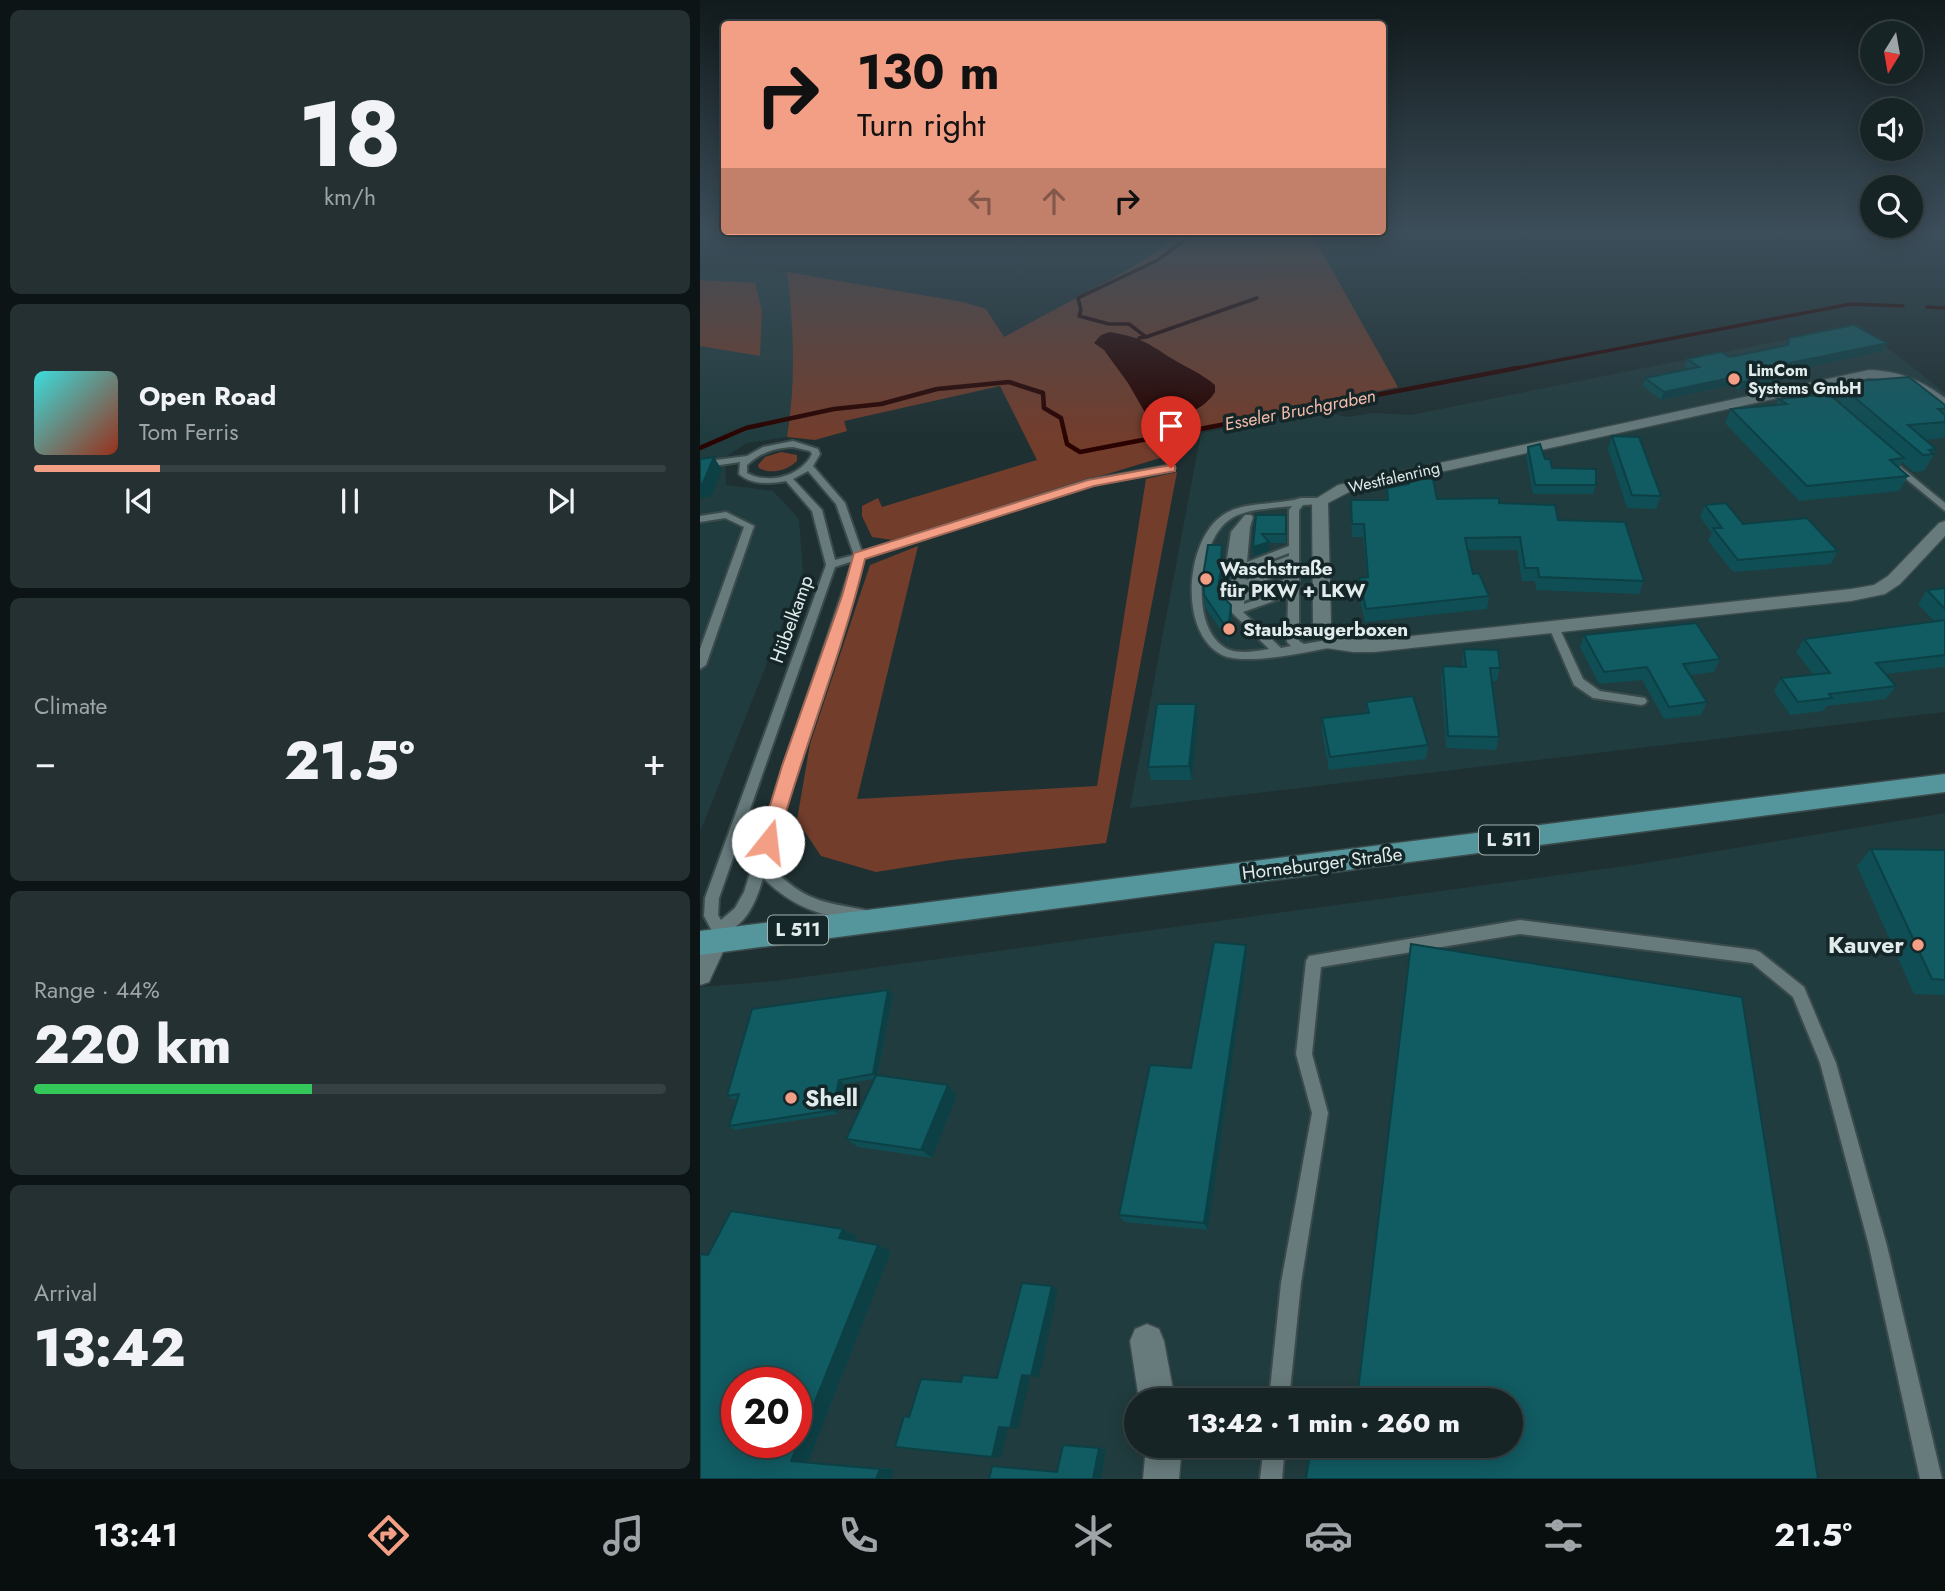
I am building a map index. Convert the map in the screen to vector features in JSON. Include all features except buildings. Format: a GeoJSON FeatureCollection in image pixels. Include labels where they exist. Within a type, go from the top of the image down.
{"type":"FeatureCollection","features":[{"type":"Feature","properties":{"kind":"main road","name":"Horneburger Straße"},"geometry":{"type":"LineString","coordinates":[[711,938],[1945,783]]}},
{"type":"Feature","properties":{"kind":"street","name":"Westfalenring"},"geometry":{"type":"LineString","coordinates":[[1320,501],[1330,493],[1344,488],[1810,391],[1869,374],[1901,376],[1945,405]]}},
{"type":"Feature","properties":{"kind":"street"},"geometry":{"type":"LineString","coordinates":[[1320,501],[1322,625],[1333,643],[1353,646],[1851,596],[1879,590],[1894,580],[1945,526]]}},
{"type":"Feature","properties":{"kind":"street"},"geometry":{"type":"LineString","coordinates":[[700,973],[711,938]]}},
{"type":"Feature","properties":{"kind":"street"},"geometry":{"type":"LineString","coordinates":[[1147,1342],[1155,1388]]}},
{"type":"Feature","properties":{"kind":"street"},"geometry":{"type":"LineString","coordinates":[[1161,1479],[1163,1458]]}},
{"type":"Feature","properties":{"kind":"lane"},"geometry":{"type":"LineString","coordinates":[[700,465],[748,458],[773,446],[801,444],[814,449],[816,454],[809,467],[787,477],[765,481],[747,478],[742,469],[748,458]]}},
{"type":"Feature","properties":{"kind":"lane"},"geometry":{"type":"LineString","coordinates":[[1891,461],[1945,508]]}},
{"type":"Feature","properties":{"kind":"lane"},"geometry":{"type":"LineString","coordinates":[[711,938],[740,913],[751,894],[790,766],[849,596],[859,556],[840,503],[809,467]]}},
{"type":"Feature","properties":{"kind":"lane"},"geometry":{"type":"LineString","coordinates":[[831,565],[1092,482],[1171,468]]}},
{"type":"Feature","properties":{"kind":"lane","name":"Hübelkamp"},"geometry":{"type":"LineString","coordinates":[[711,938],[712,898],[831,565],[817,510],[787,477]]}},
{"type":"Feature","properties":{"kind":"lane"},"geometry":{"type":"LineString","coordinates":[[1320,501],[1301,501],[1249,514],[1227,516],[1209,534],[1202,557],[1196,603],[1200,626],[1213,645],[1228,654],[1277,651],[1333,643]]}},
{"type":"Feature","properties":{"kind":"lane"},"geometry":{"type":"LineString","coordinates":[[1301,501],[1294,510],[1293,557],[1293,642],[1301,648]]}},
{"type":"Feature","properties":{"kind":"lane"},"geometry":{"type":"LineString","coordinates":[[817,510],[840,503]]}},
{"type":"Feature","properties":{"kind":"lane"},"geometry":{"type":"LineString","coordinates":[[1249,514],[1236,532],[1230,572],[1241,577],[1293,557]]}},
{"type":"Feature","properties":{"kind":"lane"},"geometry":{"type":"LineString","coordinates":[[700,519],[726,515],[749,526],[700,665]]}},
{"type":"Feature","properties":{"kind":"lane"},"geometry":{"type":"LineString","coordinates":[[1241,577],[1293,557]]}},
{"type":"Feature","properties":{"kind":"lane"},"geometry":{"type":"LineString","coordinates":[[1241,577],[1239,608],[1277,651]]}},
{"type":"Feature","properties":{"kind":"lane"},"geometry":{"type":"LineString","coordinates":[[1239,608],[1293,585]]}},
{"type":"Feature","properties":{"kind":"lane"},"geometry":{"type":"LineString","coordinates":[[1553,625],[1578,682],[1597,695],[1641,701]]}},
{"type":"Feature","properties":{"kind":"lane"},"geometry":{"type":"LineString","coordinates":[[761,867],[792,897],[812,907],[882,918]]}},
{"type":"Feature","properties":{"kind":"lane"},"geometry":{"type":"LineString","coordinates":[[1280,1388],[1291,1283],[1320,1112],[1304,1054],[1314,961],[1520,927],[1755,957],[1799,992],[1828,1063],[1878,1246],[1931,1479]]}},
{"type":"Feature","properties":{"kind":"lane"},"geometry":{"type":"LineString","coordinates":[[1271,1479],[1274,1458]]}},
{"type":"Feature","properties":{"kind":"shaded area"},"geometry":{"type":"Polygon","coordinates":[[[700,300],[790,300],[793,326],[793,404],[787,437],[747,443],[725,457],[726,485],[773,491],[799,519],[803,572],[700,832],[700,300]]]}},
{"type":"Feature","properties":{"kind":"shaded area"},"geometry":{"type":"Polygon","coordinates":[[[700,300],[759,300],[762,311],[760,356],[700,346],[700,300]]]}},
{"type":"Feature","properties":{"kind":"shaded area"},"geometry":{"type":"Polygon","coordinates":[[[790,300],[963,302],[986,309],[1004,337],[1072,300],[1349,300],[1398,387],[1176,433],[1173,454],[892,540],[872,537],[862,516],[862,506],[878,498],[882,507],[1037,460],[1000,386],[844,421],[847,431],[815,440],[787,437],[793,355],[790,300]]]}},
{"type":"Feature","properties":{"kind":"shaded area"},"geometry":{"type":"Polygon","coordinates":[[[1859,325],[1945,393],[1945,712],[1130,808],[1201,433],[1322,411],[1347,417],[1373,413],[1411,415],[1859,325]]]}},
{"type":"Feature","properties":{"kind":"shaded area"},"geometry":{"type":"Polygon","coordinates":[[[1110,332],[1149,344],[1210,381],[1215,385],[1215,392],[1194,411],[1176,416],[1147,416],[1128,383],[1104,350],[1094,343],[1101,335],[1110,332]]]}},
{"type":"Feature","properties":{"kind":"shaded area"},"geometry":{"type":"Polygon","coordinates":[[[781,452],[797,455],[797,461],[779,471],[759,468],[758,465],[765,457],[781,452]]]}},
{"type":"Feature","properties":{"kind":"shaded area"},"geometry":{"type":"Polygon","coordinates":[[[1177,472],[1106,843],[951,860],[876,872],[821,856],[797,820],[810,744],[870,565],[918,546],[857,799],[1097,786],[1146,479],[1177,472]]]}},
{"type":"Feature","properties":{"kind":"shaded area"},"geometry":{"type":"Polygon","coordinates":[[[1945,813],[1945,1479],[700,1479],[700,987],[775,981],[1640,864],[1945,813]]]}},
{"type":"Feature","properties":{"kind":"waterway"},"geometry":{"type":"LineString","coordinates":[[1079,300],[1081,310],[1079,316],[1109,324],[1129,324],[1146,337]]}},
{"type":"Feature","properties":{"kind":"waterway"},"geometry":{"type":"LineString","coordinates":[[1146,337],[1251,300]]}},
{"type":"Feature","properties":{"kind":"waterway","name":"Esseler Bruchgraben"},"geometry":{"type":"LineString","coordinates":[[1507,370],[1851,304],[1903,306]]}},
{"type":"Feature","properties":{"kind":"waterway","name":"Esseler Bruchgraben"},"geometry":{"type":"LineString","coordinates":[[1927,307],[1945,308]]}},
{"type":"Feature","properties":{"kind":"waterway"},"geometry":{"type":"LineString","coordinates":[[1139,338],[1146,337]]}},
{"type":"Feature","properties":{"kind":"waterway","name":"Esseler Bruchgraben"},"geometry":{"type":"LineString","coordinates":[[700,448],[746,428],[834,409],[881,404],[937,389],[1009,382],[1043,393],[1044,408],[1061,418],[1067,444],[1080,452],[1517,368]]}},
{"type":"Feature","properties":{"kind":"place","name":"LimCom Systems GmbH"},"geometry":{"type":"Point","coordinates":[1734,379]}},
{"type":"Feature","properties":{"kind":"place","name":"Waschstraße für PKW + LKW"},"geometry":{"type":"Point","coordinates":[1206,579]}},
{"type":"Feature","properties":{"kind":"place","name":"Staubsaugerboxen"},"geometry":{"type":"Point","coordinates":[1229,629]}},
{"type":"Feature","properties":{"kind":"place","name":"Kauver"},"geometry":{"type":"Point","coordinates":[1918,945]}},
{"type":"Feature","properties":{"kind":"place","name":"Shell"},"geometry":{"type":"Point","coordinates":[791,1098]}},
{"type":"Feature","properties":{"kind":"route"},"geometry":{"type":"LineString","coordinates":[[768,842],[790,766],[849,596],[859,556],[1092,482],[1171,468]]}}]}
